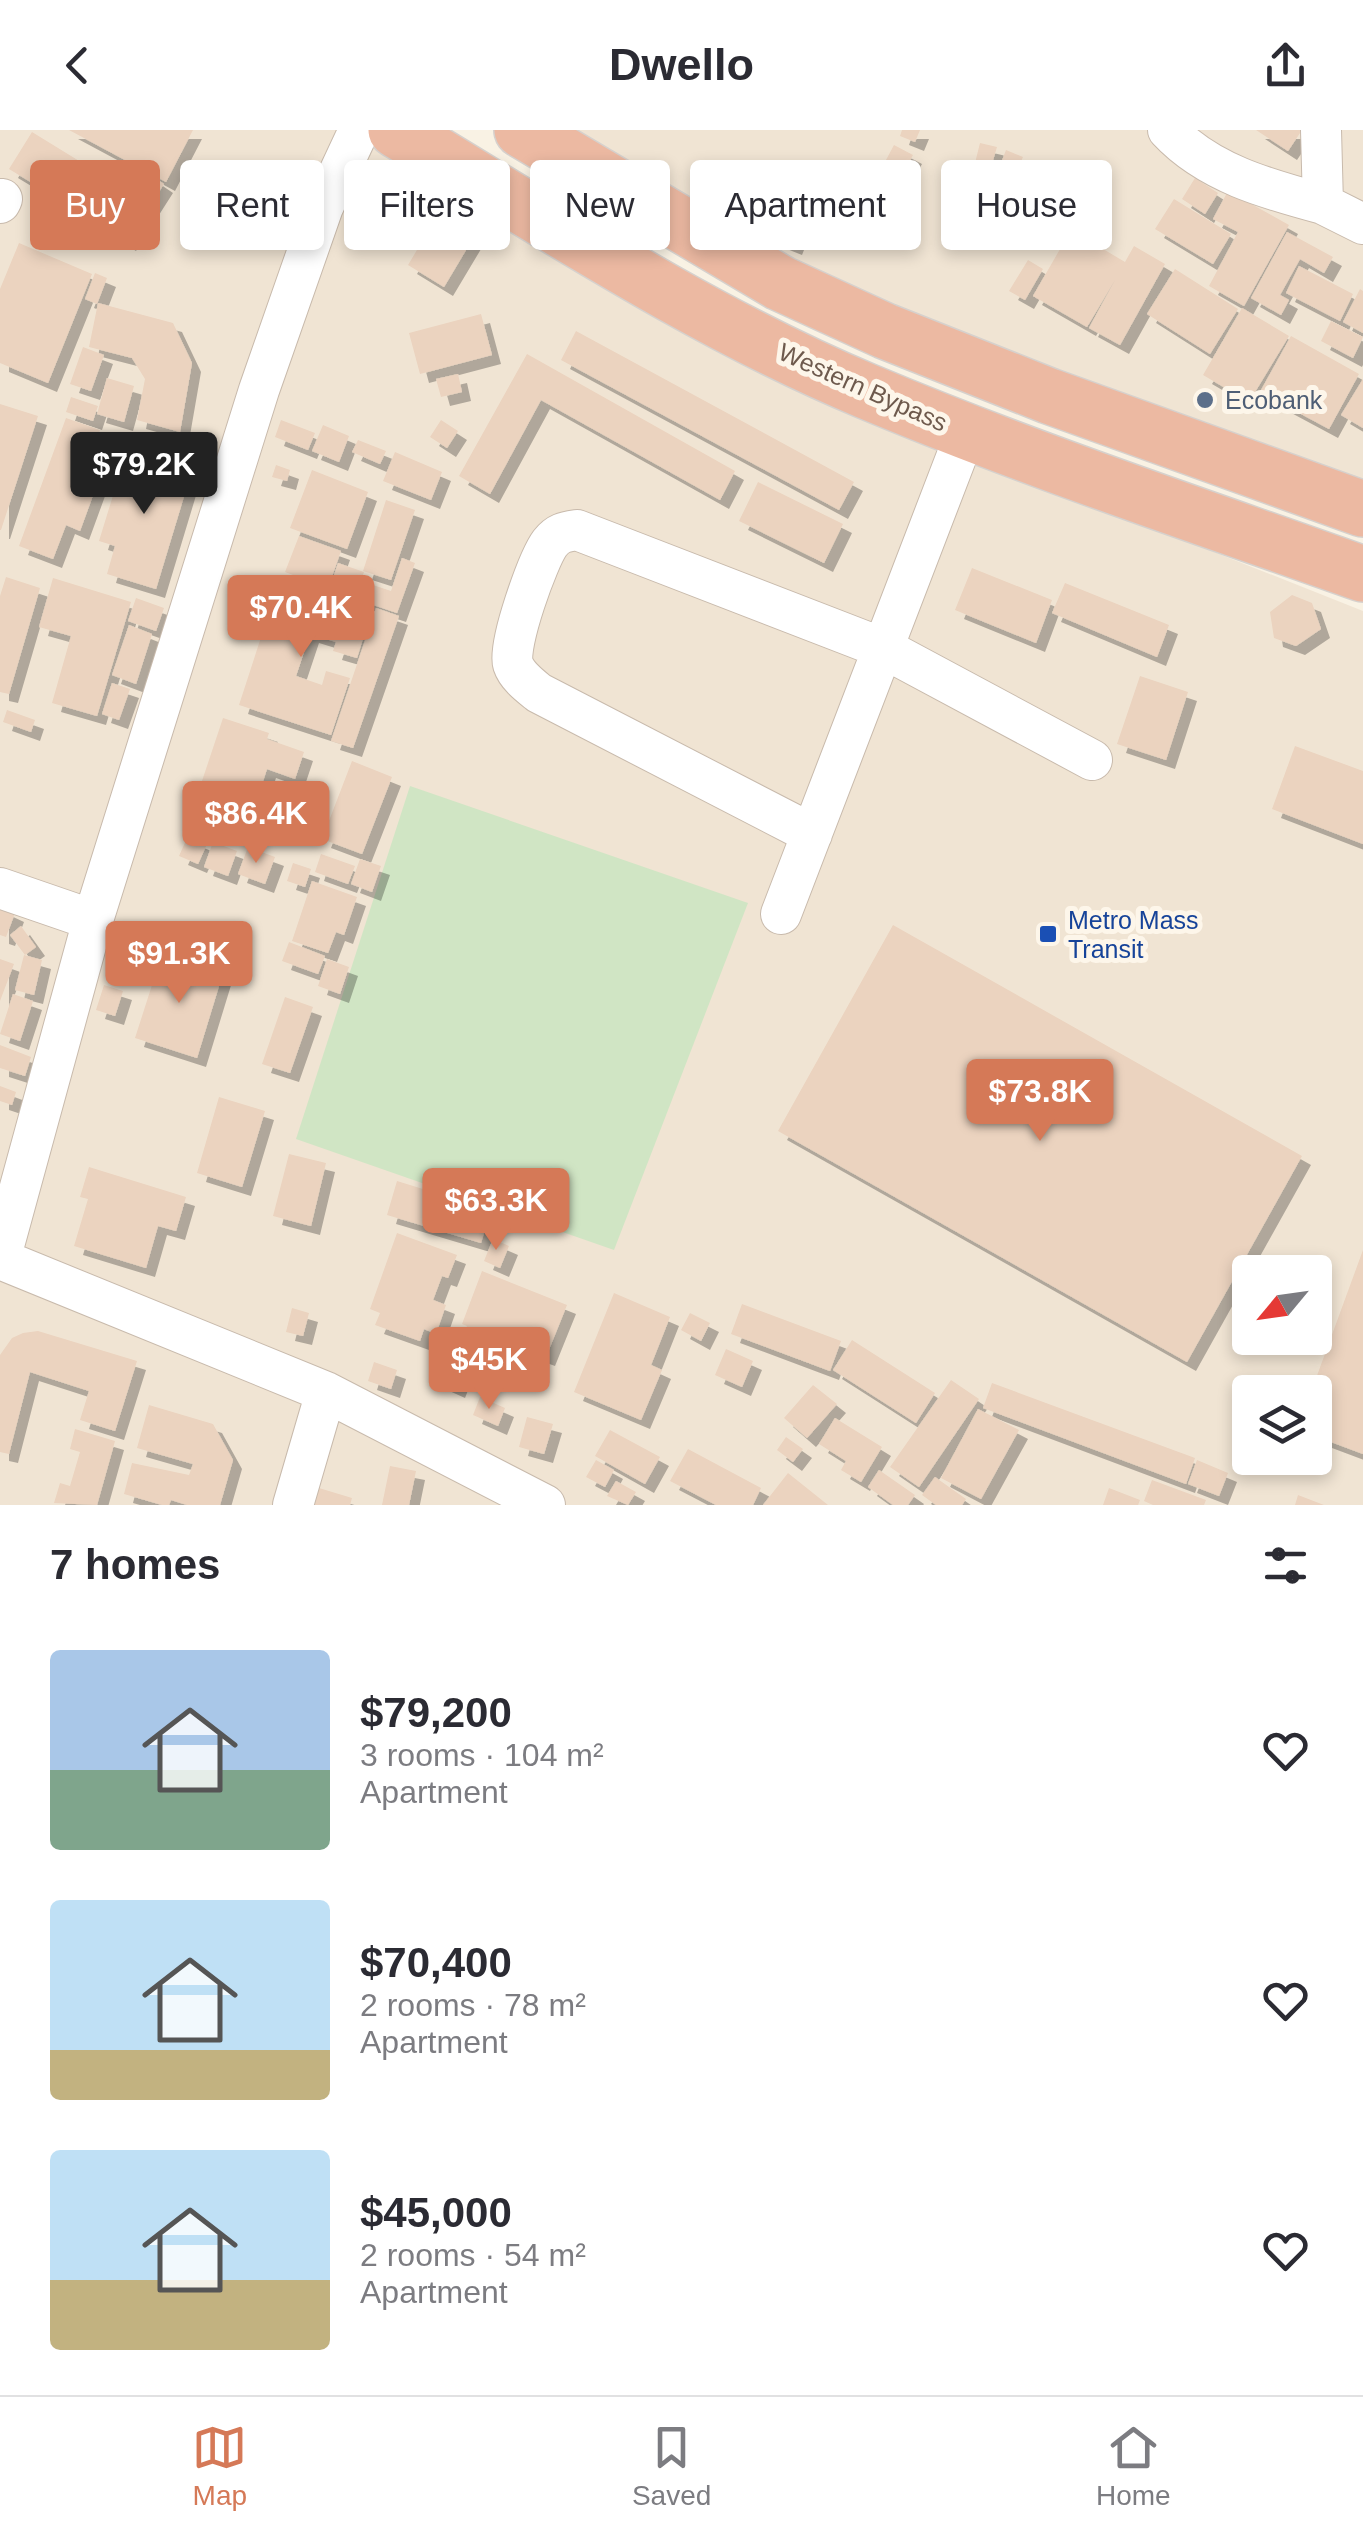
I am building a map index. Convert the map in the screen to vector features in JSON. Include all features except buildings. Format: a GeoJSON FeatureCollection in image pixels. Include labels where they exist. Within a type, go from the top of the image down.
{"type":"FeatureCollection","features":[{"type":"Feature","properties":{"kind":"highway","name":"Western Bypass"},"geometry":{"type":"LineString","coordinates":[[396,130],[586,244],[754,338],[865,391],[966,432],[1363,574]]}},
{"type":"Feature","properties":{"kind":"highway"},"geometry":{"type":"LineString","coordinates":[[546,137],[780,283],[922,346],[1363,510]]}},
{"type":"Feature","properties":{"kind":"highway"},"geometry":{"type":"LineString","coordinates":[[910,408],[922,346]]}},
{"type":"Feature","properties":{"kind":"street"},"geometry":{"type":"LineString","coordinates":[[359,130],[323,207],[259,390],[94,920],[0,1259],[326,1392],[545,1505]]}},
{"type":"Feature","properties":{"kind":"street"},"geometry":{"type":"LineString","coordinates":[[1168,130],[1186,149],[1253,184],[1322,204],[1363,224]]}},
{"type":"Feature","properties":{"kind":"street"},"geometry":{"type":"LineString","coordinates":[[1321,130],[1322,204]]}},
{"type":"Feature","properties":{"kind":"street"},"geometry":{"type":"LineString","coordinates":[[781,914],[966,432]]}},
{"type":"Feature","properties":{"kind":"street"},"geometry":{"type":"LineString","coordinates":[[812,834],[539,693],[523,680],[512,663],[512,644],[547,547],[560,533],[577,530],[885,649],[1092,760]]}},
{"type":"Feature","properties":{"kind":"street"},"geometry":{"type":"LineString","coordinates":[[0,888],[94,920]]}},
{"type":"Feature","properties":{"kind":"street"},"geometry":{"type":"LineString","coordinates":[[293,1505],[326,1392]]}},
{"type":"Feature","properties":{"kind":"shaded area"},"geometry":{"type":"Polygon","coordinates":[[[0,130],[369,130],[424,160],[344,160],[344,250],[510,250],[510,207],[530,218],[530,250],[588,250],[947,446],[1363,611],[1363,1505],[0,1505],[0,130]]]}},
{"type":"Feature","properties":{"kind":"shaded area"},"geometry":{"type":"Polygon","coordinates":[[[569,130],[1363,130],[1363,490],[830,284],[772,250],[921,250],[921,160],[690,160],[690,201],[670,190],[670,160],[620,160],[569,130]]]}},
{"type":"Feature","properties":{"kind":"green space"},"geometry":{"type":"Polygon","coordinates":[[[410,786],[748,903],[614,1250],[296,1139],[410,786]]]}},
{"type":"Feature","properties":{"kind":"place","name":"Ecobank"},"geometry":{"type":"Point","coordinates":[1205,400]}},
{"type":"Feature","properties":{"kind":"place","name":"Metro Mass Transit"},"geometry":{"type":"Point","coordinates":[1048,934]}}]}
